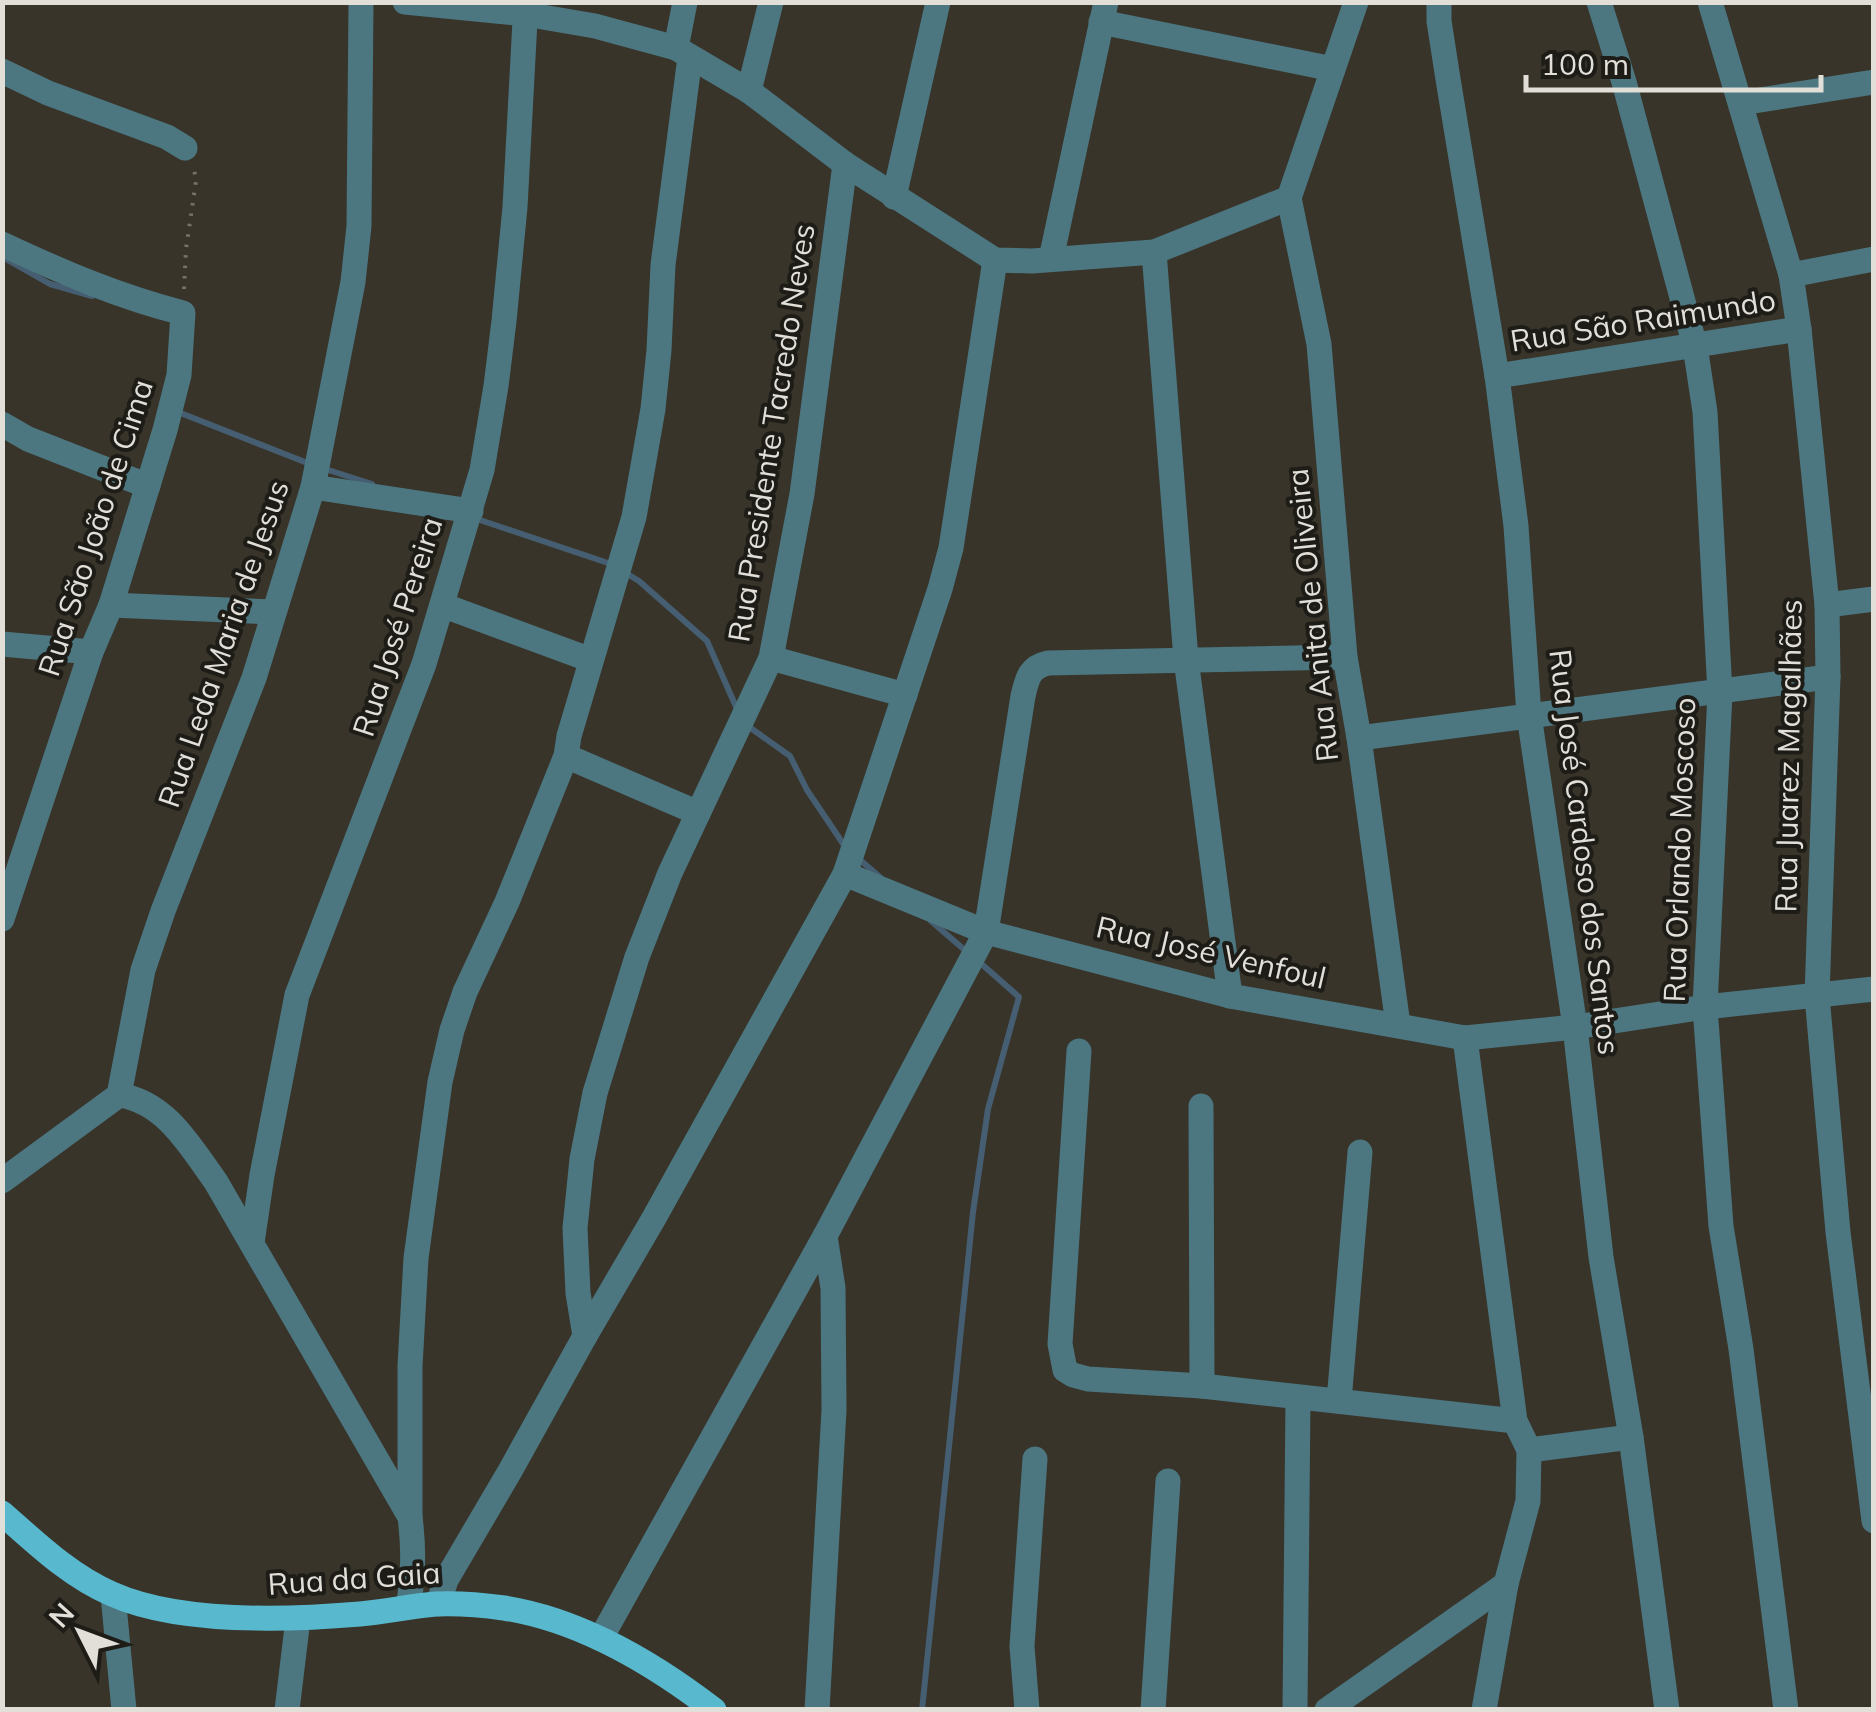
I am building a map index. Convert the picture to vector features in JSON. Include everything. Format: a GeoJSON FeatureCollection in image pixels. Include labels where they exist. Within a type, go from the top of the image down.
{"type":"FeatureCollection","features":[{"type":"Feature","properties":{"kind":"main road","name":"Rua da Gaia"},"geometry":{"type":"LineString","coordinates":[[2,1513],[66,1568],[113,1595],[173,1611],[233,1618],[298,1619],[438,1604],[530,1613],[601,1638],[681,1685],[714,1710]]}},
{"type":"Feature","properties":{"kind":"street","name":"Rua Leda Maria de Jesus"},"geometry":{"type":"LineString","coordinates":[[119,1094],[143,970],[254,678],[313,487],[353,282],[359,226],[361,2]]}},
{"type":"Feature","properties":{"kind":"street"},"geometry":{"type":"LineString","coordinates":[[404,2],[526,8],[683,52],[749,91],[894,198],[995,260],[1154,252],[1289,198],[1356,2]]}},
{"type":"Feature","properties":{"kind":"street"},"geometry":{"type":"LineString","coordinates":[[408,1607],[414,1544],[410,1516],[410,1366],[416,1258],[432,1127],[452,1030],[566,756],[634,516],[659,350],[685,2]]}},
{"type":"Feature","properties":{"kind":"street"},"geometry":{"type":"LineString","coordinates":[[749,91],[771,2]]}},
{"type":"Feature","properties":{"kind":"street"},"geometry":{"type":"LineString","coordinates":[[894,198],[938,2]]}},
{"type":"Feature","properties":{"kind":"street","name":"Rua José Cardoso dos Santos"},"geometry":{"type":"LineString","coordinates":[[1439,2],[1448,80],[1497,376],[1516,526],[1530,716],[1574,1028],[1601,1257],[1631,1438],[1667,1710]]}},
{"type":"Feature","properties":{"kind":"street","name":"Rua Orlando Moscoso"},"geometry":{"type":"LineString","coordinates":[[1599,2],[1695,346],[1705,412],[1720,693],[1705,1007],[1721,1226],[1741,1349],[1786,1710]]}},
{"type":"Feature","properties":{"kind":"street","name":"Rua Juarez Magalhães"},"geometry":{"type":"LineString","coordinates":[[1710,2],[1790,275],[1800,330],[1826,606],[1828,677],[1816,996],[1838,1232],[1874,1520]]}},
{"type":"Feature","properties":{"kind":"street","name":"Rua José Pereira"},"geometry":{"type":"LineString","coordinates":[[252,1243],[297,995],[424,664],[472,510],[485,453],[502,337],[514,207],[526,8]]}},
{"type":"Feature","properties":{"kind":"street"},"geometry":{"type":"LineString","coordinates":[[1052,259],[1103,12],[1332,69]]}},
{"type":"Feature","properties":{"kind":"street"},"geometry":{"type":"LineString","coordinates":[[2,71],[185,148]]}},
{"type":"Feature","properties":{"kind":"street"},"geometry":{"type":"LineString","coordinates":[[1741,103],[1874,82]]}},
{"type":"Feature","properties":{"kind":"street","name":"Rua Presidente Tacredo Neves"},"geometry":{"type":"LineString","coordinates":[[585,1336],[578,1293],[575,1228],[582,1160],[595,1093],[637,956],[670,873],[771,658],[802,494],[845,164]]}},
{"type":"Feature","properties":{"kind":"street","name":"Rua Anita de Oliveira"},"geometry":{"type":"LineString","coordinates":[[1289,198],[1319,344],[1345,657],[1360,738],[1398,1025]]}},
{"type":"Feature","properties":{"kind":"street"},"geometry":{"type":"LineString","coordinates":[[2,244],[92,285],[183,313]]}},
{"type":"Feature","properties":{"kind":"street"},"geometry":{"type":"LineString","coordinates":[[1154,252],[1186,659],[1230,996]]}},
{"type":"Feature","properties":{"kind":"street"},"geometry":{"type":"LineString","coordinates":[[1790,275],[1874,259]]}},
{"type":"Feature","properties":{"kind":"street"},"geometry":{"type":"LineString","coordinates":[[438,1604],[446,1580],[654,1218],[844,874],[951,548],[995,260]]}},
{"type":"Feature","properties":{"kind":"street","name":"Rua São João de Cima"},"geometry":{"type":"LineString","coordinates":[[2,919],[91,652],[112,605],[148,486],[179,375],[183,313]]}},
{"type":"Feature","properties":{"kind":"street","name":"Rua São Raimundo"},"geometry":{"type":"LineString","coordinates":[[1497,376],[1800,330]]}},
{"type":"Feature","properties":{"kind":"street"},"geometry":{"type":"LineString","coordinates":[[2,424],[28,439],[148,486]]}},
{"type":"Feature","properties":{"kind":"street"},"geometry":{"type":"LineString","coordinates":[[313,487],[472,510]]}},
{"type":"Feature","properties":{"kind":"street"},"geometry":{"type":"LineString","coordinates":[[1826,606],[1874,600]]}},
{"type":"Feature","properties":{"kind":"street"},"geometry":{"type":"LineString","coordinates":[[112,605],[274,612]]}},
{"type":"Feature","properties":{"kind":"street"},"geometry":{"type":"LineString","coordinates":[[442,605],[591,660]]}},
{"type":"Feature","properties":{"kind":"street"},"geometry":{"type":"LineString","coordinates":[[2,644],[91,652]]}},
{"type":"Feature","properties":{"kind":"street"},"geometry":{"type":"LineString","coordinates":[[601,1638],[825,1236],[986,932],[1023,696],[1031,671],[1048,663],[1345,657]]}},
{"type":"Feature","properties":{"kind":"street"},"geometry":{"type":"LineString","coordinates":[[771,658],[904,695]]}},
{"type":"Feature","properties":{"kind":"street"},"geometry":{"type":"LineString","coordinates":[[1360,738],[1828,677]]}},
{"type":"Feature","properties":{"kind":"street"},"geometry":{"type":"LineString","coordinates":[[566,756],[698,813]]}},
{"type":"Feature","properties":{"kind":"street","name":"Rua José Venfoul"},"geometry":{"type":"LineString","coordinates":[[844,874],[986,932],[1230,996],[1465,1038],[1574,1028],[1705,1007],[1874,989]]}},
{"type":"Feature","properties":{"kind":"street"},"geometry":{"type":"LineString","coordinates":[[1465,1038],[1515,1421],[1529,1450],[1528,1501],[1506,1584],[1484,1710]]}},
{"type":"Feature","properties":{"kind":"street"},"geometry":{"type":"LineString","coordinates":[[1079,1051],[1060,1344],[1064,1370],[1088,1379],[1202,1386],[1515,1421]]}},
{"type":"Feature","properties":{"kind":"street"},"geometry":{"type":"LineString","coordinates":[[2,1181],[119,1094],[152,1106],[174,1124],[216,1182],[410,1516]]}},
{"type":"Feature","properties":{"kind":"street"},"geometry":{"type":"LineString","coordinates":[[1201,1106],[1202,1386]]}},
{"type":"Feature","properties":{"kind":"street"},"geometry":{"type":"LineString","coordinates":[[1339,1401],[1360,1152]]}},
{"type":"Feature","properties":{"kind":"street"},"geometry":{"type":"LineString","coordinates":[[817,1710],[834,1410],[833,1288],[825,1236]]}},
{"type":"Feature","properties":{"kind":"street"},"geometry":{"type":"LineString","coordinates":[[1295,1710],[1298,1398]]}},
{"type":"Feature","properties":{"kind":"street"},"geometry":{"type":"LineString","coordinates":[[1529,1450],[1631,1438]]}},
{"type":"Feature","properties":{"kind":"street"},"geometry":{"type":"LineString","coordinates":[[1027,1710],[1022,1646],[1035,1459]]}},
{"type":"Feature","properties":{"kind":"street"},"geometry":{"type":"LineString","coordinates":[[1153,1710],[1168,1481]]}},
{"type":"Feature","properties":{"kind":"street"},"geometry":{"type":"LineString","coordinates":[[1327,1710],[1506,1584]]}},
{"type":"Feature","properties":{"kind":"street"},"geometry":{"type":"LineString","coordinates":[[113,1595],[124,1710]]}},
{"type":"Feature","properties":{"kind":"street"},"geometry":{"type":"LineString","coordinates":[[288,1710],[298,1619]]}},
{"type":"Feature","properties":{"kind":"path"},"geometry":{"type":"LineString","coordinates":[[183,313],[186,249],[196,180],[193,162],[185,148]]}},
{"type":"Feature","properties":{"kind":"waterway"},"geometry":{"type":"LineString","coordinates":[[4,258],[50,284],[92,296]]}},
{"type":"Feature","properties":{"kind":"waterway"},"geometry":{"type":"LineString","coordinates":[[178,412],[310,464]]}},
{"type":"Feature","properties":{"kind":"waterway"},"geometry":{"type":"LineString","coordinates":[[322,468],[372,484]]}},
{"type":"Feature","properties":{"kind":"waterway"},"geometry":{"type":"LineString","coordinates":[[474,518],[614,565]]}},
{"type":"Feature","properties":{"kind":"waterway"},"geometry":{"type":"LineString","coordinates":[[624,572],[707,641],[737,709]]}},
{"type":"Feature","properties":{"kind":"waterway"},"geometry":{"type":"LineString","coordinates":[[745,724],[790,756],[807,790],[846,848]]}},
{"type":"Feature","properties":{"kind":"waterway"},"geometry":{"type":"LineString","coordinates":[[859,859],[880,877]]}},
{"type":"Feature","properties":{"kind":"waterway"},"geometry":{"type":"LineString","coordinates":[[931,921],[967,952]]}},
{"type":"Feature","properties":{"kind":"waterway"},"geometry":{"type":"LineString","coordinates":[[922,1710],[973,1212],[988,1109],[1019,997],[977,960]]}}]}
